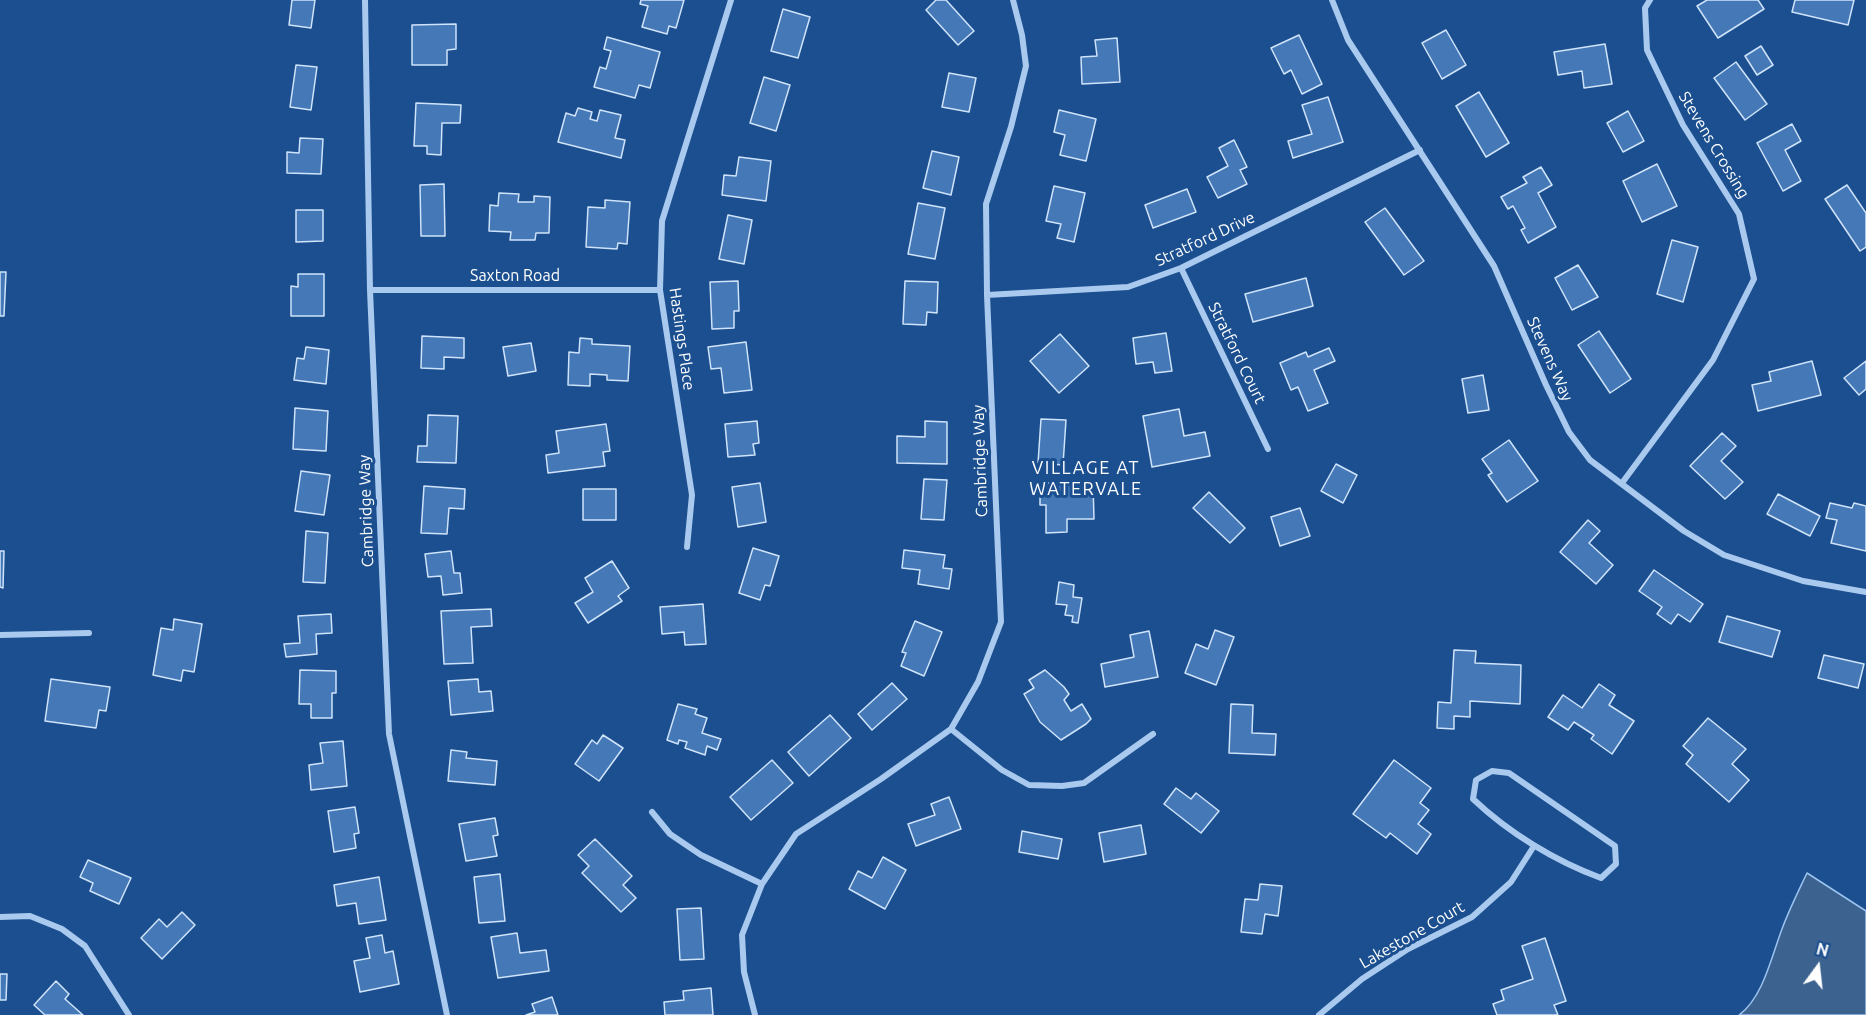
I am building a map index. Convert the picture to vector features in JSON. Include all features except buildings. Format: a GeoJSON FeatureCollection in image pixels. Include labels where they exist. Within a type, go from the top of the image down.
{"type":"FeatureCollection","features":[{"type":"Feature","properties":{"kind":"street","name":"Cambridge Way"},"geometry":{"type":"LineString","coordinates":[[365,0],[370,290],[389,735],[447,1015]]}},
{"type":"Feature","properties":{"kind":"street","name":"Hastings Place"},"geometry":{"type":"LineString","coordinates":[[687,547],[692,495],[660,290],[662,221],[731,0]]}},
{"type":"Feature","properties":{"kind":"street","name":"Cambridge Way"},"geometry":{"type":"LineString","coordinates":[[762,884],[796,834],[881,779],[951,729],[978,682],[1001,622],[987,295],[986,204],[1011,127],[1026,66],[1022,35],[1013,0]]}},
{"type":"Feature","properties":{"kind":"street","name":"Stevens Way"},"geometry":{"type":"LineString","coordinates":[[1332,0],[1348,40],[1494,266],[1569,432],[1590,460],[1684,531],[1724,555],[1803,581],[1866,592]]}},
{"type":"Feature","properties":{"kind":"street","name":"Stevens Crossing"},"geometry":{"type":"LineString","coordinates":[[1622,483],[1713,360],[1754,279],[1739,214],[1683,125],[1647,50],[1646,8],[1650,0]]}},
{"type":"Feature","properties":{"kind":"street","name":"Stratford Drive"},"geometry":{"type":"LineString","coordinates":[[987,295],[1084,291],[1128,286],[1181,268],[1420,150]]}},
{"type":"Feature","properties":{"kind":"street","name":"Stratford Court"},"geometry":{"type":"LineString","coordinates":[[1181,268],[1268,449]]}},
{"type":"Feature","properties":{"kind":"street","name":"Saxton Road"},"geometry":{"type":"LineString","coordinates":[[370,290],[660,290]]}},
{"type":"Feature","properties":{"kind":"street"},"geometry":{"type":"LineString","coordinates":[[0,635],[89,633]]}},
{"type":"Feature","properties":{"kind":"street"},"geometry":{"type":"LineString","coordinates":[[951,729],[1002,770],[1029,785],[1062,786],[1084,783],[1154,734]]}},
{"type":"Feature","properties":{"kind":"street"},"geometry":{"type":"LineString","coordinates":[[1492,771],[1509,773],[1615,846],[1616,864],[1601,878],[1580,870],[1534,846],[1473,799],[1476,780],[1492,771]]}},
{"type":"Feature","properties":{"kind":"street"},"geometry":{"type":"LineString","coordinates":[[652,812],[670,834],[701,855],[762,884],[742,935],[744,972],[755,1015]]}},
{"type":"Feature","properties":{"kind":"street","name":"Lakestone Court"},"geometry":{"type":"LineString","coordinates":[[1319,1015],[1362,979],[1408,949],[1472,918],[1512,882],[1534,846]]}},
{"type":"Feature","properties":{"kind":"street"},"geometry":{"type":"LineString","coordinates":[[0,916],[30,916],[62,929],[78,940],[85,946],[129,1015]]}},
{"type":"Feature","properties":{"kind":"water"},"geometry":{"type":"Polygon","coordinates":[[[1807,873],[1866,911],[1866,1015],[1739,1015],[1761,987],[1785,922],[1807,873]]]}},
{"type":"Feature","properties":{"kind":"district","name":"VILLAGE AT WATERVALE"},"geometry":{"type":"Point","coordinates":[1086,478]}}]}
